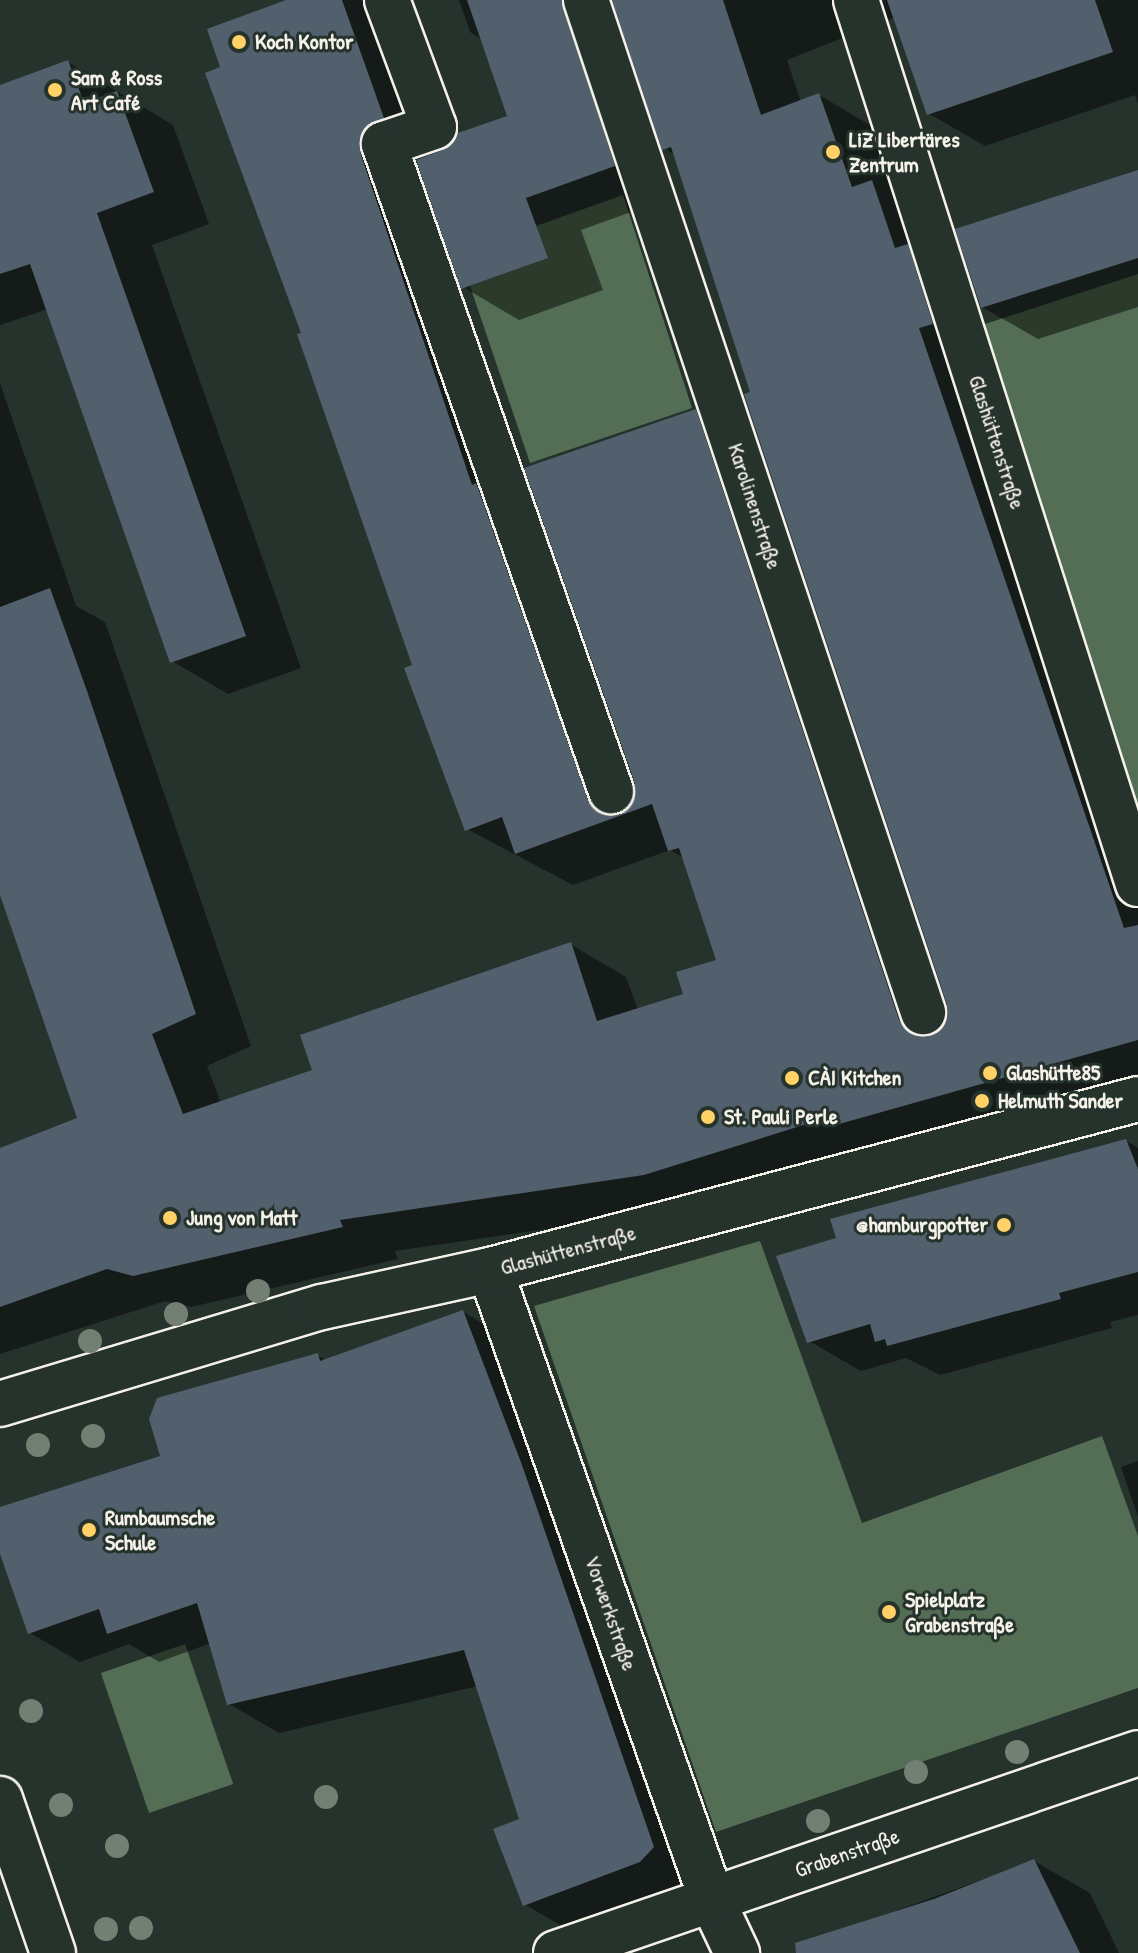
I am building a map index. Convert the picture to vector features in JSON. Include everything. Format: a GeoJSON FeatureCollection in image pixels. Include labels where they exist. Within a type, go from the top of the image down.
{"type":"FeatureCollection","features":[{"type":"Feature","properties":{"kind":"street"},"geometry":{"type":"LineString","coordinates":[[387,0],[434,127],[384,144],[611,791]]}},
{"type":"Feature","properties":{"kind":"street","name":"Karolinenstraße"},"geometry":{"type":"LineString","coordinates":[[586,0],[923,1012]]}},
{"type":"Feature","properties":{"kind":"street","name":"Glashüttenstraße"},"geometry":{"type":"LineString","coordinates":[[856,0],[1138,884]]}},
{"type":"Feature","properties":{"kind":"street","name":"Glashüttenstraße"},"geometry":{"type":"LineString","coordinates":[[0,1404],[322,1307],[490,1270],[1138,1099]]}},
{"type":"Feature","properties":{"kind":"street","name":"Vorwerkstraße"},"geometry":{"type":"LineString","coordinates":[[490,1270],[712,1900],[737,1953]]}},
{"type":"Feature","properties":{"kind":"street","name":"Grabenstraße"},"geometry":{"type":"LineString","coordinates":[[556,1953],[1138,1753]]}},
{"type":"Feature","properties":{"kind":"street"},"geometry":{"type":"LineString","coordinates":[[0,1799],[53,1953]]}},
{"type":"Feature","properties":{"kind":"green space"},"geometry":{"type":"Polygon","coordinates":[[[623,195],[692,408],[530,463],[470,286],[547,258],[536,226],[623,195]]]}},
{"type":"Feature","properties":{"kind":"green space"},"geometry":{"type":"Polygon","coordinates":[[[1138,274],[1138,816],[979,326],[1138,274]]]}},
{"type":"Feature","properties":{"kind":"green space","name":"Spielplatz Grabenstraße"},"geometry":{"type":"Polygon","coordinates":[[[760,1241],[862,1523],[1102,1436],[1138,1536],[1138,1688],[716,1832],[534,1306],[760,1241]]]}},
{"type":"Feature","properties":{"kind":"green space"},"geometry":{"type":"Polygon","coordinates":[[[185,1644],[233,1784],[149,1813],[101,1673],[185,1644]]]}},
{"type":"Feature","properties":{"kind":"building"},"geometry":{"type":"Polygon","coordinates":[[[286,0],[342,0],[384,118],[365,128],[360,152],[472,485],[476,483],[588,800],[595,810],[619,815],[630,807],[635,783],[524,468],[696,409],[899,1020],[907,1031],[930,1036],[942,1028],[947,1004],[744,394],[750,392],[671,147],[662,150],[612,0],[723,0],[761,115],[819,93],[852,187],[872,180],[895,248],[908,244],[933,324],[919,328],[1124,928],[1138,925],[1138,1040],[832,1126],[829,1117],[644,1175],[340,1220],[343,1227],[133,1276],[107,1269],[0,1307],[0,1148],[77,1118],[0,895],[0,607],[50,588],[196,1014],[152,1034],[183,1114],[312,1070],[300,1035],[571,942],[597,1021],[683,994],[676,972],[716,960],[679,848],[668,851],[652,804],[515,854],[502,817],[465,831],[404,668],[412,665],[297,334],[301,333],[205,73],[220,67],[207,29],[286,0]]]}},
{"type":"Feature","properties":{"kind":"building"},"geometry":{"type":"Polygon","coordinates":[[[467,0],[562,0],[615,166],[526,198],[548,258],[461,289],[416,160],[443,150],[458,133],[507,116],[467,0]]]}},
{"type":"Feature","properties":{"kind":"building"},"geometry":{"type":"Polygon","coordinates":[[[887,0],[1095,0],[1113,52],[927,115],[887,0]]]}},
{"type":"Feature","properties":{"kind":"building"},"geometry":{"type":"Polygon","coordinates":[[[68,60],[84,103],[117,91],[154,192],[97,213],[246,636],[170,663],[30,264],[0,274],[0,85],[68,60]]]}},
{"type":"Feature","properties":{"kind":"building"},"geometry":{"type":"Polygon","coordinates":[[[1138,170],[1138,258],[981,308],[955,229],[1138,170]]]}},
{"type":"Feature","properties":{"kind":"building"},"geometry":{"type":"Polygon","coordinates":[[[1126,1139],[1138,1169],[1138,1272],[1059,1293],[1061,1299],[887,1346],[885,1339],[875,1342],[870,1324],[807,1343],[776,1256],[836,1238],[830,1219],[1126,1139]]]}},
{"type":"Feature","properties":{"kind":"building"},"geometry":{"type":"Polygon","coordinates":[[[463,1310],[522,1465],[654,1847],[640,1862],[523,1906],[493,1829],[519,1819],[464,1650],[227,1705],[197,1603],[107,1634],[99,1609],[28,1634],[0,1554],[0,1507],[160,1456],[149,1419],[157,1398],[318,1353],[320,1361],[463,1310]]]}},
{"type":"Feature","properties":{"kind":"building"},"geometry":{"type":"Polygon","coordinates":[[[1034,1859],[1080,1953],[796,1953],[795,1943],[934,1899],[1034,1859]]]}},
{"type":"Feature","properties":{"kind":"place","name":"Koch Kontor"},"geometry":{"type":"Point","coordinates":[239,42]}},
{"type":"Feature","properties":{"kind":"place","name":"Sam & Ross Art Café"},"geometry":{"type":"Point","coordinates":[55,90]}},
{"type":"Feature","properties":{"kind":"place","name":"LiZ Libertäres Zentrum"},"geometry":{"type":"Point","coordinates":[833,152]}},
{"type":"Feature","properties":{"kind":"place","name":"Glashütte85"},"geometry":{"type":"Point","coordinates":[990,1073]}},
{"type":"Feature","properties":{"kind":"place","name":"CÀI Kitchen"},"geometry":{"type":"Point","coordinates":[792,1078]}},
{"type":"Feature","properties":{"kind":"place","name":"Helmuth Sander"},"geometry":{"type":"Point","coordinates":[982,1101]}},
{"type":"Feature","properties":{"kind":"place","name":"St. Pauli Perle"},"geometry":{"type":"Point","coordinates":[708,1117]}},
{"type":"Feature","properties":{"kind":"place","name":"Jung von Matt"},"geometry":{"type":"Point","coordinates":[170,1218]}},
{"type":"Feature","properties":{"kind":"place","name":"@hamburgpotter"},"geometry":{"type":"Point","coordinates":[1004,1225]}},
{"type":"Feature","properties":{"kind":"place","name":"Rumbaumsche Schule"},"geometry":{"type":"Point","coordinates":[89,1530]}},
{"type":"Feature","properties":{"kind":"place","name":"Spielplatz Grabenstraße"},"geometry":{"type":"Point","coordinates":[889,1612]}}]}
